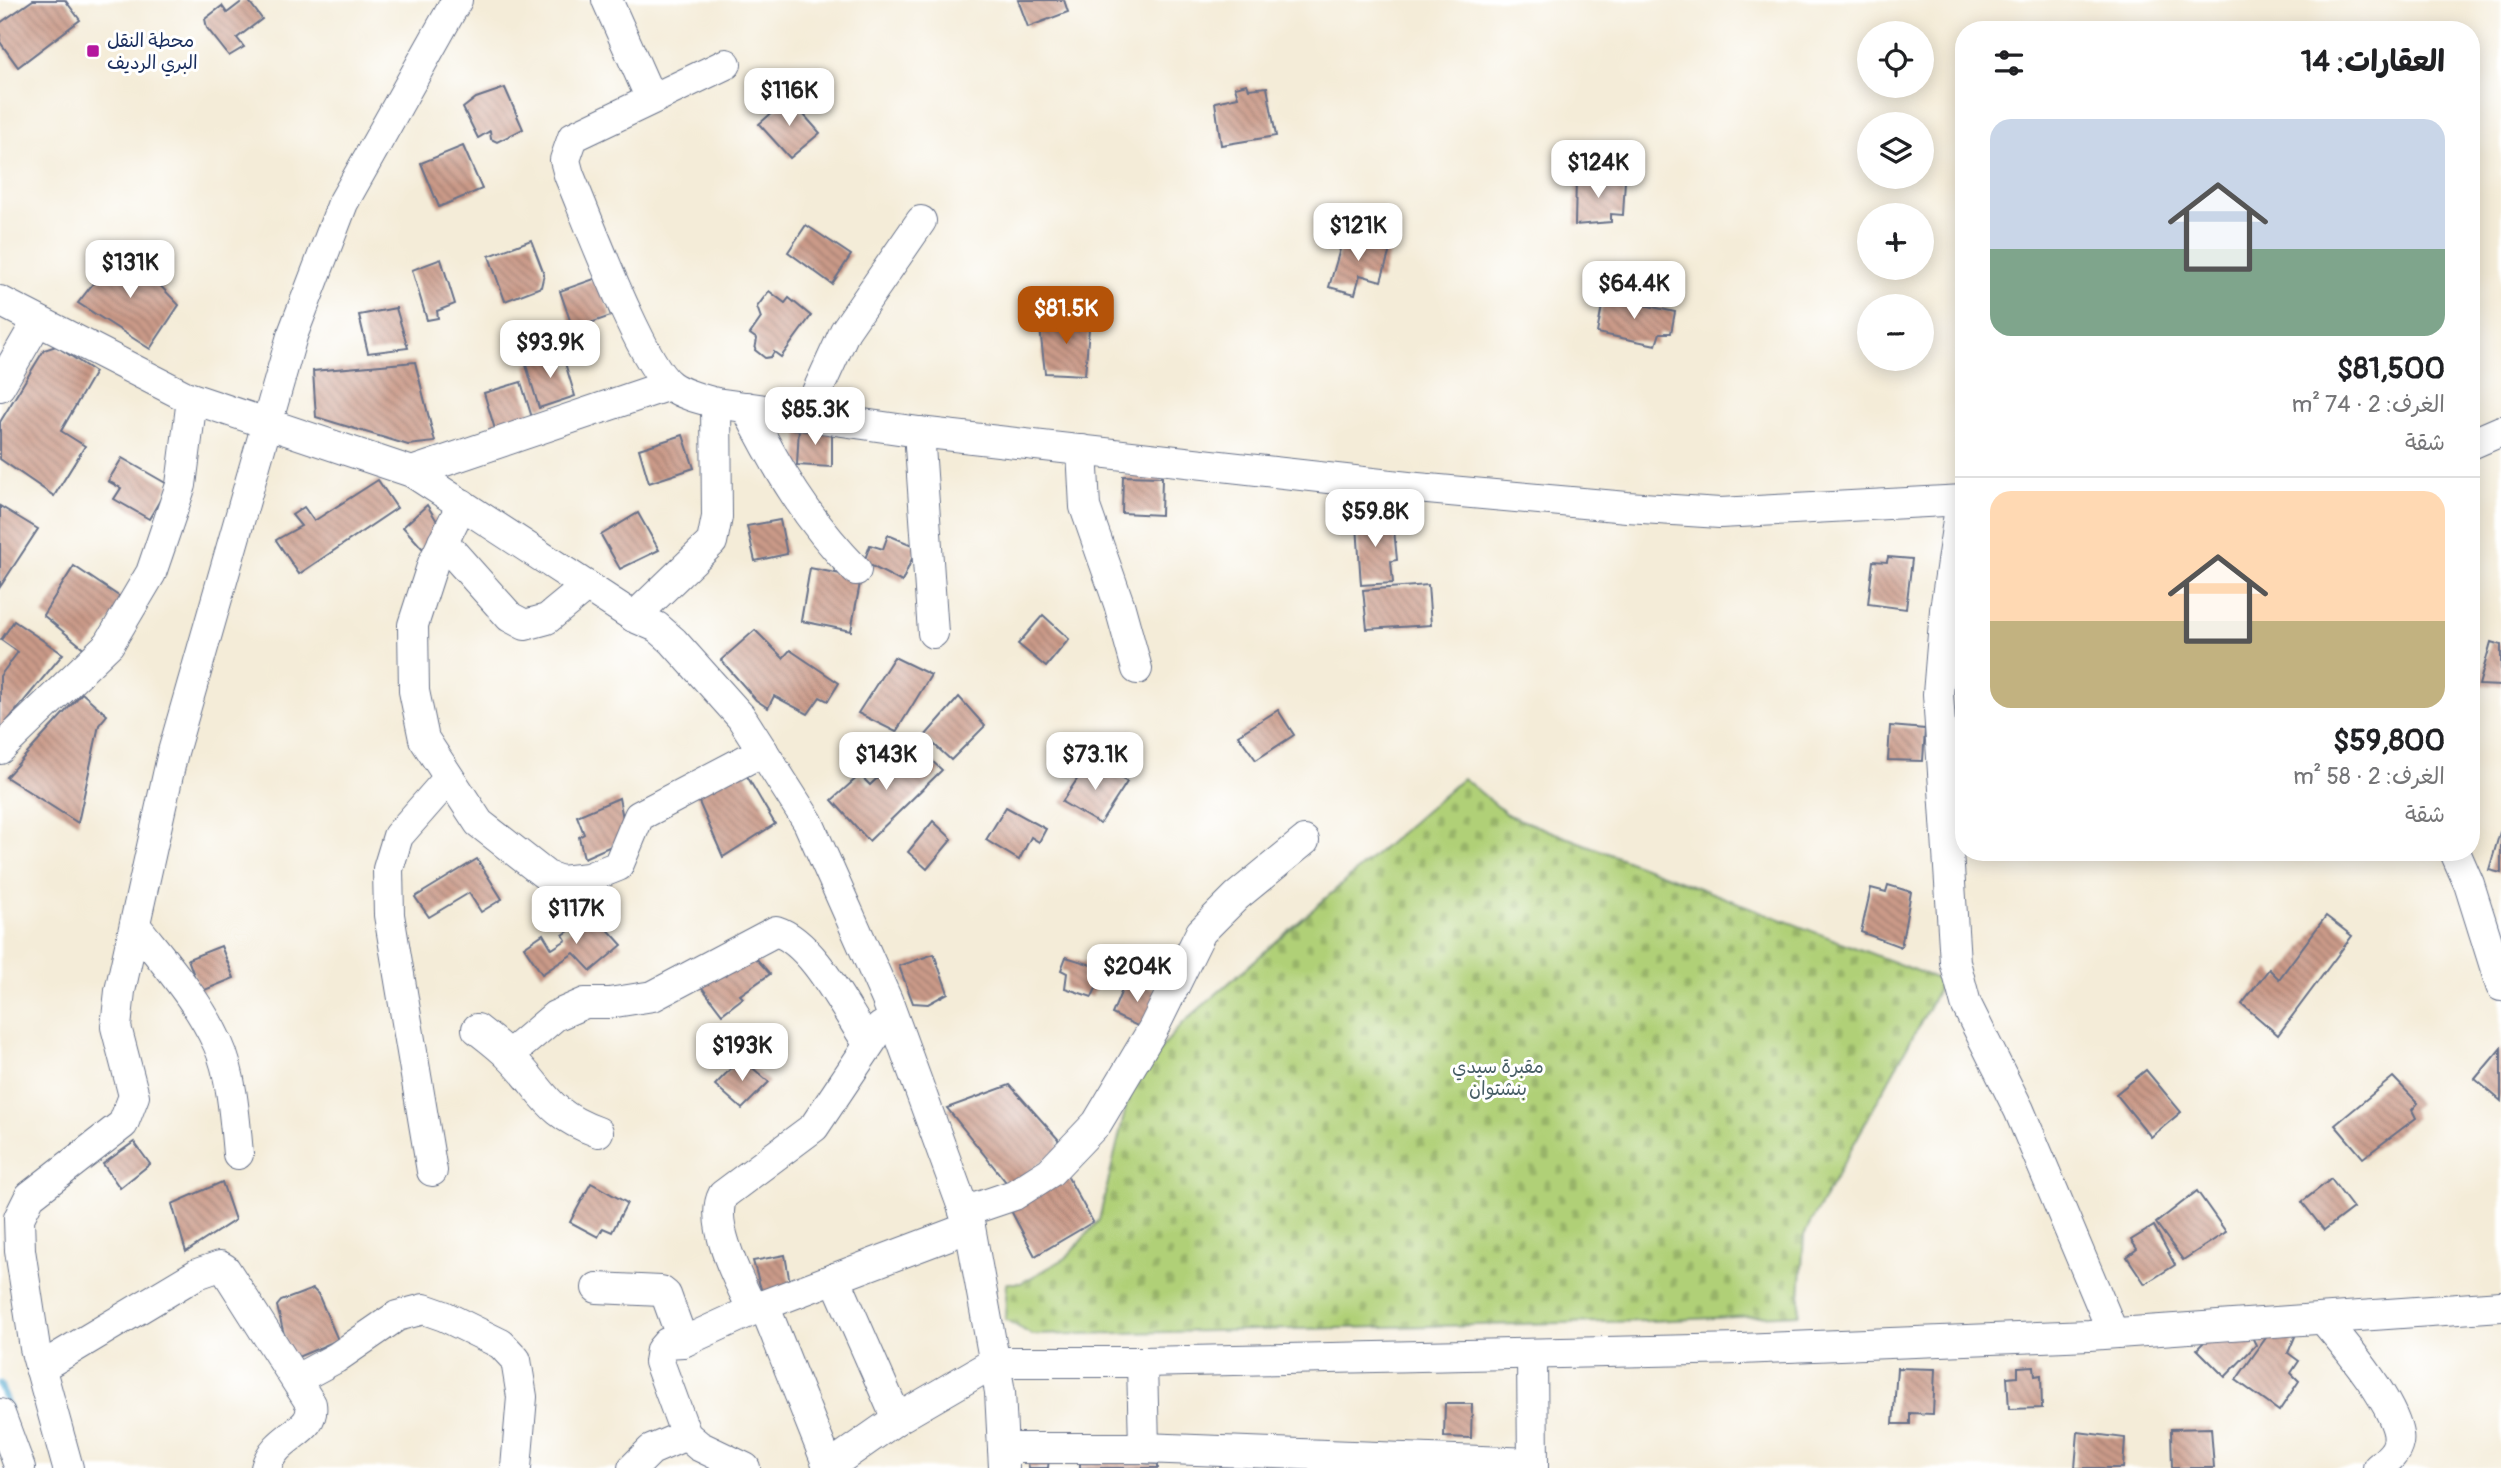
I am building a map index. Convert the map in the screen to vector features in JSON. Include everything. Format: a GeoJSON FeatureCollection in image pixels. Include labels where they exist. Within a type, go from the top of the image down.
{"type":"FeatureCollection","features":[{"type":"Feature","properties":{"kind":"street"},"geometry":{"type":"LineString","coordinates":[[68,1468],[40,1368],[20,1251],[19,1219],[30,1196],[123,1124],[134,1096],[116,1027],[120,990],[173,752],[292,336],[343,203],[457,0]]}},
{"type":"Feature","properties":{"kind":"street"},"geometry":{"type":"LineString","coordinates":[[607,0],[651,99]]}},
{"type":"Feature","properties":{"kind":"street"},"geometry":{"type":"LineString","coordinates":[[726,64],[573,137],[565,160],[630,319],[653,365],[669,386],[716,403],[919,432],[1417,488],[1720,513],[1955,510]]}},
{"type":"Feature","properties":{"kind":"street"},"geometry":{"type":"LineString","coordinates":[[806,416],[845,331],[921,221]]}},
{"type":"Feature","properties":{"kind":"street"},"geometry":{"type":"LineString","coordinates":[[0,301],[37,322],[199,401],[412,472],[634,617],[657,627],[673,641],[741,717],[808,822],[892,1013],[967,1219],[995,1362],[1004,1458],[1144,1448],[1533,1465],[1532,1355]]}},
{"type":"Feature","properties":{"kind":"street"},"geometry":{"type":"LineString","coordinates":[[0,386],[37,322]]}},
{"type":"Feature","properties":{"kind":"street"},"geometry":{"type":"LineString","coordinates":[[412,472],[669,386]]}},
{"type":"Feature","properties":{"kind":"street"},"geometry":{"type":"LineString","coordinates":[[0,749],[109,644],[151,573],[181,485],[199,401]]}},
{"type":"Feature","properties":{"kind":"street"},"geometry":{"type":"LineString","coordinates":[[634,617],[712,542],[717,517],[716,403]]}},
{"type":"Feature","properties":{"kind":"street"},"geometry":{"type":"LineString","coordinates":[[746,407],[778,470],[822,536],[856,570]]}},
{"type":"Feature","properties":{"kind":"street"},"geometry":{"type":"LineString","coordinates":[[2480,440],[2501,431]]}},
{"type":"Feature","properties":{"kind":"street"},"geometry":{"type":"LineString","coordinates":[[919,432],[933,634]]}},
{"type":"Feature","properties":{"kind":"street"},"geometry":{"type":"LineString","coordinates":[[1082,450],[1085,507],[1119,604],[1137,669]]}},
{"type":"Feature","properties":{"kind":"street"},"geometry":{"type":"LineString","coordinates":[[462,504],[443,542],[413,625],[412,659],[414,691],[424,740],[480,823],[547,876],[561,881],[588,878],[618,866],[639,816],[763,751]]}},
{"type":"Feature","properties":{"kind":"street"},"geometry":{"type":"LineString","coordinates":[[443,542],[510,617],[525,625],[547,619],[587,586]]}},
{"type":"Feature","properties":{"kind":"street"},"geometry":{"type":"LineString","coordinates":[[1955,551],[1945,610],[1938,694],[1955,962],[1966,1004],[2019,1110],[2113,1333]]}},
{"type":"Feature","properties":{"kind":"street"},"geometry":{"type":"LineString","coordinates":[[432,1171],[391,927],[388,869],[398,835],[448,779]]}},
{"type":"Feature","properties":{"kind":"street"},"geometry":{"type":"LineString","coordinates":[[745,1468],[699,1446],[686,1435],[659,1362],[661,1350],[667,1343],[683,1342],[835,1278],[967,1219],[1014,1195],[1050,1172],[1097,1123],[1153,1029],[1201,932],[1237,897],[1304,841]]}},
{"type":"Feature","properties":{"kind":"street"},"geometry":{"type":"LineString","coordinates":[[2459,861],[2493,931],[2501,986]]}},
{"type":"Feature","properties":{"kind":"street"},"geometry":{"type":"LineString","coordinates":[[135,925],[184,988],[219,1045],[233,1108],[238,1154]]}},
{"type":"Feature","properties":{"kind":"street"},"geometry":{"type":"LineString","coordinates":[[509,1055],[555,1016],[585,1003],[609,1003],[653,996],[776,931],[790,935],[811,955],[868,1043]]}},
{"type":"Feature","properties":{"kind":"street"},"geometry":{"type":"LineString","coordinates":[[892,1013],[868,1043],[814,1127],[723,1195],[718,1204],[726,1247],[759,1308],[828,1468],[897,1419],[995,1362],[1532,1355],[2113,1333],[2501,1306]]}},
{"type":"Feature","properties":{"kind":"street"},"geometry":{"type":"LineString","coordinates":[[477,1029],[509,1055],[555,1109],[573,1123],[598,1132]]}},
{"type":"Feature","properties":{"kind":"street"},"geometry":{"type":"LineString","coordinates":[[40,1368],[197,1274],[219,1265],[225,1269],[311,1404],[313,1415],[308,1424],[270,1453],[266,1468]]}},
{"type":"Feature","properties":{"kind":"street"},"geometry":{"type":"LineString","coordinates":[[835,1278],[897,1419]]}},
{"type":"Feature","properties":{"kind":"street"},"geometry":{"type":"LineString","coordinates":[[597,1288],[661,1291],[666,1295],[683,1342]]}},
{"type":"Feature","properties":{"kind":"street"},"geometry":{"type":"LineString","coordinates":[[297,1379],[336,1358],[397,1316],[424,1310],[444,1316],[501,1344],[516,1360],[522,1397],[516,1468]]}},
{"type":"Feature","properties":{"kind":"street"},"geometry":{"type":"LineString","coordinates":[[2324,1320],[2351,1352],[2398,1427],[2396,1448],[2378,1468]]}},
{"type":"Feature","properties":{"kind":"street"},"geometry":{"type":"LineString","coordinates":[[1142,1362],[1144,1448]]}},
{"type":"Feature","properties":{"kind":"street"},"geometry":{"type":"LineString","coordinates":[[0,1413],[20,1468]]}},
{"type":"Feature","properties":{"kind":"street"},"geometry":{"type":"LineString","coordinates":[[633,1468],[650,1450],[686,1435]]}},
{"type":"Feature","properties":{"kind":"green space","name":"مقبرة سيدي بنشتوان"},"geometry":{"type":"Polygon","coordinates":[[[1463,778],[1508,815],[1943,981],[1804,1235],[1799,1314],[1650,1321],[1032,1335],[1005,1319],[1007,1283],[1021,1283],[1066,1258],[1099,1220],[1132,1082],[1182,1024],[1463,778]]]}},
{"type":"Feature","properties":{"kind":"building"},"geometry":{"type":"Polygon","coordinates":[[[33,0],[65,0],[80,20],[18,67],[0,42],[0,23],[33,0]]]}},
{"type":"Feature","properties":{"kind":"building"},"geometry":{"type":"Polygon","coordinates":[[[244,0],[248,0],[262,19],[237,38],[244,47],[229,56],[207,28],[205,19],[222,6],[227,13],[244,0]]]}},
{"type":"Feature","properties":{"kind":"building"},"geometry":{"type":"Polygon","coordinates":[[[1018,0],[1064,0],[1068,12],[1028,27],[1018,0]]]}},
{"type":"Feature","properties":{"kind":"building"},"geometry":{"type":"Polygon","coordinates":[[[1247,84],[1249,89],[1267,87],[1276,136],[1221,145],[1215,102],[1238,97],[1235,87],[1247,84]]]}},
{"type":"Feature","properties":{"kind":"building"},"geometry":{"type":"Polygon","coordinates":[[[505,88],[523,129],[497,142],[491,139],[490,131],[478,138],[463,108],[476,98],[505,88]]]}},
{"type":"Feature","properties":{"kind":"building"},"geometry":{"type":"Polygon","coordinates":[[[789,98],[820,133],[790,158],[759,124],[789,98]]]}},
{"type":"Feature","properties":{"kind":"building"},"geometry":{"type":"Polygon","coordinates":[[[463,146],[482,189],[439,207],[421,163],[463,146]]]}},
{"type":"Feature","properties":{"kind":"building"},"geometry":{"type":"Polygon","coordinates":[[[1576,178],[1625,180],[1623,215],[1611,214],[1611,222],[1575,225],[1576,178]]]}},
{"type":"Feature","properties":{"kind":"building"},"geometry":{"type":"Polygon","coordinates":[[[806,225],[851,255],[832,284],[788,252],[806,225]]]}},
{"type":"Feature","properties":{"kind":"building"},"geometry":{"type":"Polygon","coordinates":[[[1345,232],[1371,239],[1370,245],[1390,250],[1381,281],[1360,275],[1355,294],[1329,287],[1345,232]]]}},
{"type":"Feature","properties":{"kind":"building"},"geometry":{"type":"Polygon","coordinates":[[[531,240],[544,274],[541,287],[505,301],[489,256],[531,240]]]}},
{"type":"Feature","properties":{"kind":"building"},"geometry":{"type":"Polygon","coordinates":[[[122,246],[179,305],[150,349],[78,303],[122,246]]]}},
{"type":"Feature","properties":{"kind":"building"},"geometry":{"type":"Polygon","coordinates":[[[441,259],[455,304],[437,311],[438,318],[427,320],[412,270],[441,259]]]}},
{"type":"Feature","properties":{"kind":"building"},"geometry":{"type":"Polygon","coordinates":[[[597,278],[611,316],[573,329],[560,291],[597,278]]]}},
{"type":"Feature","properties":{"kind":"building"},"geometry":{"type":"Polygon","coordinates":[[[769,291],[785,303],[789,298],[811,316],[781,357],[774,352],[771,357],[765,358],[755,350],[757,339],[750,334],[761,318],[757,307],[769,291]]]}},
{"type":"Feature","properties":{"kind":"building"},"geometry":{"type":"Polygon","coordinates":[[[1604,296],[1675,312],[1671,333],[1660,333],[1656,345],[1597,333],[1604,296]]]}},
{"type":"Feature","properties":{"kind":"building"},"geometry":{"type":"Polygon","coordinates":[[[396,308],[408,348],[368,353],[359,315],[396,308]]]}},
{"type":"Feature","properties":{"kind":"building"},"geometry":{"type":"Polygon","coordinates":[[[1064,317],[1090,317],[1085,375],[1045,373],[1040,328],[1051,328],[1051,321],[1064,321],[1064,317]]]}},
{"type":"Feature","properties":{"kind":"building"},"geometry":{"type":"Polygon","coordinates":[[[56,346],[95,372],[61,431],[85,446],[54,496],[0,459],[0,422],[44,350],[56,346]]]}},
{"type":"Feature","properties":{"kind":"building"},"geometry":{"type":"Polygon","coordinates":[[[562,353],[575,396],[539,408],[526,365],[562,353]]]}},
{"type":"Feature","properties":{"kind":"building"},"geometry":{"type":"Polygon","coordinates":[[[415,362],[435,442],[408,445],[316,417],[313,371],[415,362]]]}},
{"type":"Feature","properties":{"kind":"building"},"geometry":{"type":"Polygon","coordinates":[[[521,382],[534,424],[497,436],[484,393],[521,382]]]}},
{"type":"Feature","properties":{"kind":"building"},"geometry":{"type":"Polygon","coordinates":[[[799,427],[832,429],[832,467],[797,465],[799,427]]]}},
{"type":"Feature","properties":{"kind":"building"},"geometry":{"type":"Polygon","coordinates":[[[683,435],[694,468],[649,483],[639,449],[683,435]]]}},
{"type":"Feature","properties":{"kind":"building"},"geometry":{"type":"Polygon","coordinates":[[[122,458],[169,485],[149,519],[114,499],[121,488],[108,481],[122,458]]]}},
{"type":"Feature","properties":{"kind":"building"},"geometry":{"type":"Polygon","coordinates":[[[1123,476],[1162,477],[1161,515],[1122,513],[1123,476]]]}},
{"type":"Feature","properties":{"kind":"building"},"geometry":{"type":"Polygon","coordinates":[[[378,480],[397,508],[299,574],[276,540],[301,526],[292,515],[304,507],[314,521],[378,480]]]}},
{"type":"Feature","properties":{"kind":"building"},"geometry":{"type":"Polygon","coordinates":[[[427,505],[443,531],[423,549],[403,527],[427,505]]]}},
{"type":"Feature","properties":{"kind":"building"},"geometry":{"type":"Polygon","coordinates":[[[0,506],[38,529],[0,587],[0,506]]]}},
{"type":"Feature","properties":{"kind":"building"},"geometry":{"type":"Polygon","coordinates":[[[1377,509],[1379,531],[1394,530],[1397,560],[1391,561],[1393,583],[1361,585],[1356,510],[1377,509]]]}},
{"type":"Feature","properties":{"kind":"building"},"geometry":{"type":"Polygon","coordinates":[[[638,513],[659,550],[620,569],[601,535],[638,513]]]}},
{"type":"Feature","properties":{"kind":"building"},"geometry":{"type":"Polygon","coordinates":[[[780,520],[787,554],[755,561],[747,526],[780,520]]]}},
{"type":"Feature","properties":{"kind":"building"},"geometry":{"type":"Polygon","coordinates":[[[888,535],[917,547],[902,582],[864,562],[870,545],[883,549],[888,535]]]}},
{"type":"Feature","properties":{"kind":"building"},"geometry":{"type":"Polygon","coordinates":[[[1888,557],[1912,559],[1906,609],[1868,604],[1873,561],[1887,562],[1888,557]]]}},
{"type":"Feature","properties":{"kind":"building"},"geometry":{"type":"Polygon","coordinates":[[[74,566],[126,601],[86,650],[43,615],[74,566]]]}},
{"type":"Feature","properties":{"kind":"building"},"geometry":{"type":"Polygon","coordinates":[[[810,568],[861,578],[851,631],[801,621],[810,568]]]}},
{"type":"Feature","properties":{"kind":"building"},"geometry":{"type":"Polygon","coordinates":[[[1428,585],[1431,625],[1367,629],[1363,590],[1428,585]]]}},
{"type":"Feature","properties":{"kind":"building"},"geometry":{"type":"Polygon","coordinates":[[[1043,615],[1069,639],[1046,667],[1018,644],[1043,615]]]}},
{"type":"Feature","properties":{"kind":"building"},"geometry":{"type":"Polygon","coordinates":[[[14,621],[63,654],[0,730],[0,676],[18,652],[1,640],[14,621]]]}},
{"type":"Feature","properties":{"kind":"building"},"geometry":{"type":"Polygon","coordinates":[[[755,630],[783,658],[790,650],[839,683],[828,701],[820,697],[808,714],[774,696],[768,708],[756,700],[721,660],[755,630]]]}},
{"type":"Feature","properties":{"kind":"building"},"geometry":{"type":"Polygon","coordinates":[[[2491,642],[2501,645],[2501,686],[2480,685],[2491,642]]]}},
{"type":"Feature","properties":{"kind":"building"},"geometry":{"type":"Polygon","coordinates":[[[894,657],[931,675],[896,732],[858,713],[894,657]]]}},
{"type":"Feature","properties":{"kind":"building"},"geometry":{"type":"Polygon","coordinates":[[[82,693],[107,715],[99,725],[78,823],[6,777],[82,693]]]}},
{"type":"Feature","properties":{"kind":"building"},"geometry":{"type":"Polygon","coordinates":[[[959,697],[985,726],[951,760],[925,736],[959,697]]]}},
{"type":"Feature","properties":{"kind":"building"},"geometry":{"type":"Polygon","coordinates":[[[1278,710],[1294,735],[1256,760],[1238,735],[1278,710]]]}},
{"type":"Feature","properties":{"kind":"building"},"geometry":{"type":"Polygon","coordinates":[[[1890,726],[1925,729],[1923,761],[1888,760],[1890,726]]]}},
{"type":"Feature","properties":{"kind":"building"},"geometry":{"type":"Polygon","coordinates":[[[913,744],[942,770],[869,841],[832,800],[860,775],[870,785],[913,744]]]}},
{"type":"Feature","properties":{"kind":"building"},"geometry":{"type":"Polygon","coordinates":[[[1090,760],[1127,782],[1100,824],[1062,802],[1090,760]]]}},
{"type":"Feature","properties":{"kind":"building"},"geometry":{"type":"Polygon","coordinates":[[[744,771],[775,824],[723,857],[695,793],[744,771]]]}},
{"type":"Feature","properties":{"kind":"building"},"geometry":{"type":"Polygon","coordinates":[[[619,798],[627,839],[584,858],[579,837],[584,834],[577,816],[619,798]]]}},
{"type":"Feature","properties":{"kind":"building"},"geometry":{"type":"Polygon","coordinates":[[[1006,807],[1046,829],[1039,842],[1031,837],[1019,860],[986,840],[1006,807]]]}},
{"type":"Feature","properties":{"kind":"building"},"geometry":{"type":"Polygon","coordinates":[[[933,821],[952,839],[927,869],[908,852],[933,821]]]}},
{"type":"Feature","properties":{"kind":"building"},"geometry":{"type":"Polygon","coordinates":[[[2501,832],[2501,873],[2489,870],[2501,832]]]}},
{"type":"Feature","properties":{"kind":"building"},"geometry":{"type":"Polygon","coordinates":[[[477,859],[502,899],[481,912],[469,893],[429,917],[415,897],[477,859]]]}},
{"type":"Feature","properties":{"kind":"building"},"geometry":{"type":"Polygon","coordinates":[[[1888,885],[1911,892],[1901,947],[1861,932],[1871,888],[1886,892],[1888,885]]]}},
{"type":"Feature","properties":{"kind":"building"},"geometry":{"type":"Polygon","coordinates":[[[594,914],[622,945],[591,971],[574,953],[542,974],[524,947],[543,934],[552,949],[566,940],[563,935],[594,914]]]}},
{"type":"Feature","properties":{"kind":"building"},"geometry":{"type":"Polygon","coordinates":[[[2326,916],[2352,936],[2278,1035],[2242,1004],[2269,969],[2279,979],[2326,916]]]}},
{"type":"Feature","properties":{"kind":"building"},"geometry":{"type":"Polygon","coordinates":[[[221,946],[234,978],[200,992],[188,959],[221,946]]]}},
{"type":"Feature","properties":{"kind":"building"},"geometry":{"type":"Polygon","coordinates":[[[748,949],[770,974],[740,995],[743,998],[722,1014],[697,981],[748,949]]]}},
{"type":"Feature","properties":{"kind":"building"},"geometry":{"type":"Polygon","coordinates":[[[934,954],[948,993],[928,1004],[913,1003],[899,966],[934,954]]]}},
{"type":"Feature","properties":{"kind":"building"},"geometry":{"type":"Polygon","coordinates":[[[1066,957],[1105,969],[1092,997],[1065,988],[1067,973],[1061,970],[1066,957]]]}},
{"type":"Feature","properties":{"kind":"building"},"geometry":{"type":"Polygon","coordinates":[[[1127,978],[1163,993],[1146,1030],[1112,1014],[1127,978]]]}},
{"type":"Feature","properties":{"kind":"building"},"geometry":{"type":"Polygon","coordinates":[[[2501,1048],[2501,1101],[2475,1079],[2501,1048]]]}},
{"type":"Feature","properties":{"kind":"building"},"geometry":{"type":"Polygon","coordinates":[[[741,1058],[769,1082],[742,1109],[715,1085],[741,1058]]]}},
{"type":"Feature","properties":{"kind":"building"},"geometry":{"type":"Polygon","coordinates":[[[2146,1070],[2181,1112],[2151,1137],[2116,1094],[2146,1070]]]}},
{"type":"Feature","properties":{"kind":"building"},"geometry":{"type":"Polygon","coordinates":[[[2393,1077],[2418,1103],[2412,1110],[2416,1118],[2363,1158],[2335,1125],[2393,1077]]]}},
{"type":"Feature","properties":{"kind":"building"},"geometry":{"type":"Polygon","coordinates":[[[1010,1085],[1058,1139],[1059,1148],[1010,1187],[947,1108],[1010,1085]]]}},
{"type":"Feature","properties":{"kind":"building"},"geometry":{"type":"Polygon","coordinates":[[[134,1142],[150,1164],[120,1188],[103,1164],[134,1142]]]}},
{"type":"Feature","properties":{"kind":"building"},"geometry":{"type":"Polygon","coordinates":[[[1065,1172],[1093,1222],[1035,1256],[1008,1205],[1065,1172]]]}},
{"type":"Feature","properties":{"kind":"building"},"geometry":{"type":"Polygon","coordinates":[[[2331,1179],[2353,1208],[2324,1230],[2302,1202],[2331,1179]]]}},
{"type":"Feature","properties":{"kind":"building"},"geometry":{"type":"Polygon","coordinates":[[[222,1182],[235,1220],[186,1252],[172,1204],[222,1182]]]}},
{"type":"Feature","properties":{"kind":"building"},"geometry":{"type":"Polygon","coordinates":[[[591,1183],[627,1203],[612,1232],[603,1228],[598,1237],[570,1222],[591,1183]]]}},
{"type":"Feature","properties":{"kind":"building"},"geometry":{"type":"Polygon","coordinates":[[[2197,1191],[2226,1232],[2183,1260],[2156,1223],[2197,1191]]]}},
{"type":"Feature","properties":{"kind":"building"},"geometry":{"type":"Polygon","coordinates":[[[2154,1226],[2175,1265],[2145,1284],[2127,1257],[2137,1249],[2131,1240],[2154,1226]]]}},
{"type":"Feature","properties":{"kind":"building"},"geometry":{"type":"Polygon","coordinates":[[[785,1255],[791,1289],[763,1296],[753,1261],[785,1255]]]}},
{"type":"Feature","properties":{"kind":"building"},"geometry":{"type":"Polygon","coordinates":[[[313,1289],[318,1294],[338,1340],[298,1357],[289,1355],[277,1306],[281,1301],[313,1289]]]}},
{"type":"Feature","properties":{"kind":"building"},"geometry":{"type":"Polygon","coordinates":[[[2299,1327],[2288,1353],[2299,1361],[2291,1373],[2299,1381],[2279,1411],[2236,1380],[2273,1328],[2299,1327]]]}},
{"type":"Feature","properties":{"kind":"building"},"geometry":{"type":"Polygon","coordinates":[[[2250,1333],[2256,1345],[2225,1377],[2197,1349],[2210,1336],[2250,1333]]]}},
{"type":"Feature","properties":{"kind":"building"},"geometry":{"type":"Polygon","coordinates":[[[2034,1366],[2035,1376],[2041,1375],[2042,1408],[2009,1409],[2007,1377],[2018,1376],[2018,1367],[2034,1366]]]}},
{"type":"Feature","properties":{"kind":"building"},"geometry":{"type":"Polygon","coordinates":[[[1897,1368],[1935,1369],[1933,1414],[1910,1413],[1910,1424],[1893,1424],[1897,1368]]]}},
{"type":"Feature","properties":{"kind":"building"},"geometry":{"type":"Polygon","coordinates":[[[1445,1404],[1472,1404],[1471,1438],[1444,1437],[1445,1404]]]}},
{"type":"Feature","properties":{"kind":"building"},"geometry":{"type":"Polygon","coordinates":[[[2211,1428],[2214,1468],[2172,1468],[2171,1429],[2211,1428]]]}},
{"type":"Feature","properties":{"kind":"building"},"geometry":{"type":"Polygon","coordinates":[[[2078,1432],[2125,1438],[2123,1468],[2075,1468],[2078,1432]]]}},
{"type":"Feature","properties":{"kind":"building"},"geometry":{"type":"Polygon","coordinates":[[[1027,1457],[1049,1458],[1048,1468],[1029,1468],[1027,1457]]]}},
{"type":"Feature","properties":{"kind":"building"},"geometry":{"type":"Polygon","coordinates":[[[1112,1461],[1158,1464],[1158,1468],[1080,1468],[1080,1463],[1112,1461]]]}},
{"type":"Feature","properties":{"kind":"waterway"},"geometry":{"type":"LineString","coordinates":[[0,1384],[8,1408]]}},
{"type":"Feature","properties":{"kind":"place","name":"محطة النقل البري الرديف"},"geometry":{"type":"Point","coordinates":[93,51]}}]}
